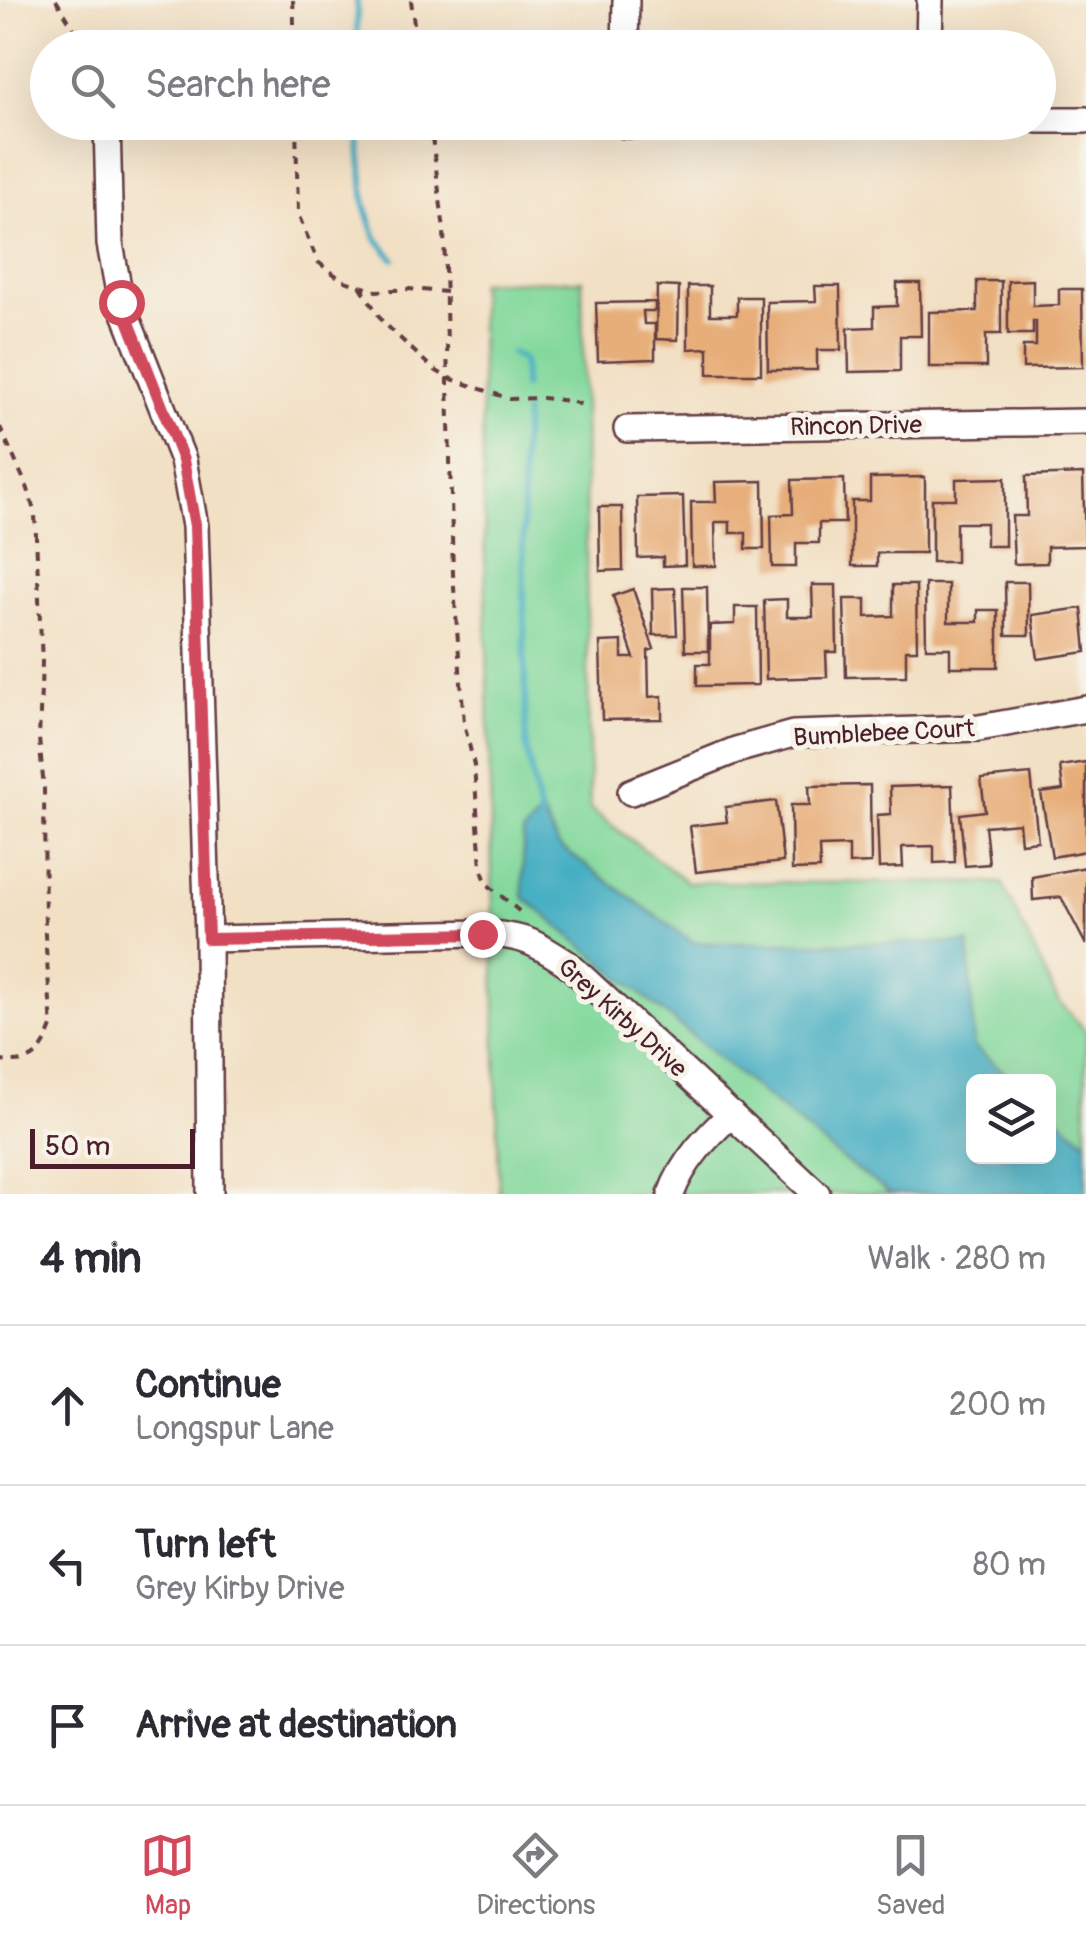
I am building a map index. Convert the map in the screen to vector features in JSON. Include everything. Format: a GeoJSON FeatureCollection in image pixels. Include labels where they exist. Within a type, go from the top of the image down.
{"type":"FeatureCollection","features":[{"type":"Feature","properties":{"kind":"street"},"geometry":{"type":"LineString","coordinates":[[626,0],[626,30]]}},
{"type":"Feature","properties":{"kind":"street"},"geometry":{"type":"LineString","coordinates":[[929,30],[930,0]]}},
{"type":"Feature","properties":{"kind":"street"},"geometry":{"type":"LineString","coordinates":[[1056,120],[1086,120]]}},
{"type":"Feature","properties":{"kind":"street"},"geometry":{"type":"LineString","coordinates":[[108,140],[110,244],[121,302],[183,460],[195,526],[208,939],[210,1194]]}},
{"type":"Feature","properties":{"kind":"street","name":"Rincon Drive"},"geometry":{"type":"LineString","coordinates":[[627,429],[1086,422]]}},
{"type":"Feature","properties":{"kind":"street","name":"Bumblebee Court"},"geometry":{"type":"LineString","coordinates":[[631,792],[736,750],[792,734],[979,728],[1086,708]]}},
{"type":"Feature","properties":{"kind":"street","name":"Grey Kirby Drive"},"geometry":{"type":"LineString","coordinates":[[208,939],[482,934],[509,935],[534,942],[568,964],[817,1194]]}},
{"type":"Feature","properties":{"kind":"street"},"geometry":{"type":"LineString","coordinates":[[671,1194],[697,1147],[730,1114]]}},
{"type":"Feature","properties":{"kind":"path"},"geometry":{"type":"LineString","coordinates":[[56,0],[75,30]]}},
{"type":"Feature","properties":{"kind":"path"},"geometry":{"type":"LineString","coordinates":[[293,0],[294,30]]}},
{"type":"Feature","properties":{"kind":"path"},"geometry":{"type":"LineString","coordinates":[[411,0],[414,30]]}},
{"type":"Feature","properties":{"kind":"path"},"geometry":{"type":"LineString","coordinates":[[296,140],[298,214],[318,262],[342,280],[376,291],[446,292]]}},
{"type":"Feature","properties":{"kind":"path"},"geometry":{"type":"LineString","coordinates":[[433,140],[443,215],[453,574],[464,723],[474,765],[481,868],[488,884],[528,918],[526,940]]}},
{"type":"Feature","properties":{"kind":"path"},"geometry":{"type":"LineString","coordinates":[[359,285],[382,321],[449,378],[510,399],[543,398],[586,406]]}},
{"type":"Feature","properties":{"kind":"path"},"geometry":{"type":"LineString","coordinates":[[0,427],[35,515],[41,629],[39,739],[45,819],[45,934],[52,1027],[46,1042],[30,1060],[0,1062]]}},
{"type":"Feature","properties":{"kind":"green space"},"geometry":{"type":"Polygon","coordinates":[[[582,280],[590,809],[687,882],[1002,883],[1057,999],[1086,1031],[1086,1194],[499,1194],[479,282],[582,280]]]}},
{"type":"Feature","properties":{"kind":"water"},"geometry":{"type":"Polygon","coordinates":[[[542,813],[559,846],[694,943],[969,943],[974,1047],[1007,1074],[966,1074],[966,1164],[1056,1164],[1056,1116],[1086,1141],[1086,1194],[891,1194],[842,1159],[523,897],[523,833],[542,813]]]}},
{"type":"Feature","properties":{"kind":"building"},"geometry":{"type":"Polygon","coordinates":[[[1033,280],[1033,306],[1059,305],[1059,289],[1082,289],[1083,367],[1023,368],[1023,346],[1036,346],[1036,321],[1033,334],[1008,334],[1008,281],[1033,280]]]}},
{"type":"Feature","properties":{"kind":"building"},"geometry":{"type":"Polygon","coordinates":[[[977,281],[1001,281],[1001,334],[986,334],[986,367],[929,367],[929,312],[977,311],[977,281]]]}},
{"type":"Feature","properties":{"kind":"building"},"geometry":{"type":"Polygon","coordinates":[[[897,283],[920,283],[921,336],[900,336],[900,371],[849,372],[848,328],[874,327],[874,307],[897,306],[897,283]]]}},
{"type":"Feature","properties":{"kind":"building"},"geometry":{"type":"Polygon","coordinates":[[[657,286],[679,287],[678,340],[656,339],[657,286]]]}},
{"type":"Feature","properties":{"kind":"building"},"geometry":{"type":"Polygon","coordinates":[[[688,286],[710,286],[710,315],[737,315],[737,297],[761,297],[761,374],[708,374],[708,348],[688,349],[688,286]]]}},
{"type":"Feature","properties":{"kind":"building"},"geometry":{"type":"Polygon","coordinates":[[[815,286],[840,286],[841,350],[817,350],[817,370],[768,370],[767,302],[816,301],[815,286]]]}},
{"type":"Feature","properties":{"kind":"building"},"geometry":{"type":"Polygon","coordinates":[[[655,302],[655,311],[643,311],[644,324],[655,324],[655,359],[598,361],[596,303],[655,302]]]}},
{"type":"Feature","properties":{"kind":"building"},"geometry":{"type":"Polygon","coordinates":[[[1083,474],[1085,546],[1047,547],[1047,563],[1014,564],[1012,516],[1027,516],[1026,476],[1083,474]]]}},
{"type":"Feature","properties":{"kind":"building"},"geometry":{"type":"Polygon","coordinates":[[[925,477],[925,553],[877,553],[877,566],[852,566],[852,501],[870,501],[870,478],[925,477]]]}},
{"type":"Feature","properties":{"kind":"building"},"geometry":{"type":"Polygon","coordinates":[[[1005,478],[1005,546],[986,546],[986,523],[956,523],[956,562],[932,562],[932,499],[956,499],[956,479],[1005,478]]]}},
{"type":"Feature","properties":{"kind":"building"},"geometry":{"type":"Polygon","coordinates":[[[844,479],[845,523],[819,523],[819,543],[796,543],[796,567],[772,567],[771,515],[793,514],[792,480],[844,479]]]}},
{"type":"Feature","properties":{"kind":"building"},"geometry":{"type":"Polygon","coordinates":[[[763,481],[764,549],[746,549],[746,533],[730,533],[730,522],[715,522],[716,566],[692,566],[691,502],[716,502],[715,482],[763,481]]]}},
{"type":"Feature","properties":{"kind":"building"},"geometry":{"type":"Polygon","coordinates":[[[683,496],[685,565],[663,566],[663,557],[638,558],[637,497],[683,496]]]}},
{"type":"Feature","properties":{"kind":"building"},"geometry":{"type":"Polygon","coordinates":[[[599,507],[622,507],[623,570],[600,571],[599,507]]]}},
{"type":"Feature","properties":{"kind":"building"},"geometry":{"type":"Polygon","coordinates":[[[1005,582],[1028,582],[1029,635],[1006,635],[1005,582]]]}},
{"type":"Feature","properties":{"kind":"building"},"geometry":{"type":"Polygon","coordinates":[[[925,584],[948,584],[948,622],[978,622],[978,610],[998,610],[998,667],[950,667],[950,648],[926,648],[925,584]]]}},
{"type":"Feature","properties":{"kind":"building"},"geometry":{"type":"Polygon","coordinates":[[[812,585],[836,585],[837,652],[826,652],[827,677],[766,679],[764,600],[787,599],[787,617],[813,617],[812,585]]]}},
{"type":"Feature","properties":{"kind":"building"},"geometry":{"type":"Polygon","coordinates":[[[893,585],[916,585],[917,650],[906,650],[906,676],[846,677],[844,599],[866,599],[866,617],[893,616],[893,585]]]}},
{"type":"Feature","properties":{"kind":"building"},"geometry":{"type":"Polygon","coordinates":[[[683,587],[707,587],[708,651],[685,651],[683,587]]]}},
{"type":"Feature","properties":{"kind":"building"},"geometry":{"type":"Polygon","coordinates":[[[675,588],[677,635],[653,635],[652,589],[675,588]]]}},
{"type":"Feature","properties":{"kind":"building"},"geometry":{"type":"Polygon","coordinates":[[[633,589],[654,649],[648,651],[649,697],[662,696],[662,719],[602,720],[600,642],[622,641],[622,658],[634,658],[613,596],[633,589]]]}},
{"type":"Feature","properties":{"kind":"building"},"geometry":{"type":"Polygon","coordinates":[[[735,607],[757,607],[758,685],[697,686],[697,664],[710,664],[710,625],[735,624],[735,607]]]}},
{"type":"Feature","properties":{"kind":"building"},"geometry":{"type":"Polygon","coordinates":[[[1082,608],[1086,652],[1038,659],[1032,615],[1082,608]]]}},
{"type":"Feature","properties":{"kind":"building"},"geometry":{"type":"Polygon","coordinates":[[[1086,762],[1086,851],[1052,857],[1041,793],[1063,790],[1060,766],[1086,762]]]}},
{"type":"Feature","properties":{"kind":"building"},"geometry":{"type":"Polygon","coordinates":[[[1031,774],[1038,841],[1021,843],[1019,823],[985,826],[989,864],[965,866],[960,814],[985,811],[981,779],[1031,774]]]}},
{"type":"Feature","properties":{"kind":"building"},"geometry":{"type":"Polygon","coordinates":[[[870,785],[871,863],[849,864],[849,846],[819,847],[820,869],[792,870],[791,805],[810,805],[809,786],[870,785]]]}},
{"type":"Feature","properties":{"kind":"building"},"geometry":{"type":"Polygon","coordinates":[[[952,785],[955,862],[934,863],[934,846],[902,847],[903,867],[879,868],[877,815],[891,814],[890,787],[952,785]]]}},
{"type":"Feature","properties":{"kind":"building"},"geometry":{"type":"Polygon","coordinates":[[[776,801],[783,862],[696,872],[690,826],[727,822],[725,807],[776,801]]]}},
{"type":"Feature","properties":{"kind":"building"},"geometry":{"type":"Polygon","coordinates":[[[1086,867],[1086,945],[1061,897],[1033,900],[1032,877],[1086,867]]]}},
{"type":"Feature","properties":{"kind":"waterway"},"geometry":{"type":"LineString","coordinates":[[357,0],[357,30]]}},
{"type":"Feature","properties":{"kind":"waterway"},"geometry":{"type":"LineString","coordinates":[[360,140],[365,205],[376,238],[394,259]]}},
{"type":"Feature","properties":{"kind":"waterway"},"geometry":{"type":"LineString","coordinates":[[511,353],[523,360],[524,387]]}},
{"type":"Feature","properties":{"kind":"waterway"},"geometry":{"type":"LineString","coordinates":[[525,413],[522,455],[526,746],[541,821]]}},
{"type":"Feature","properties":{"kind":"route"},"geometry":{"type":"LineString","coordinates":[[121,302],[183,460],[195,526],[208,939],[482,934]]}}]}
